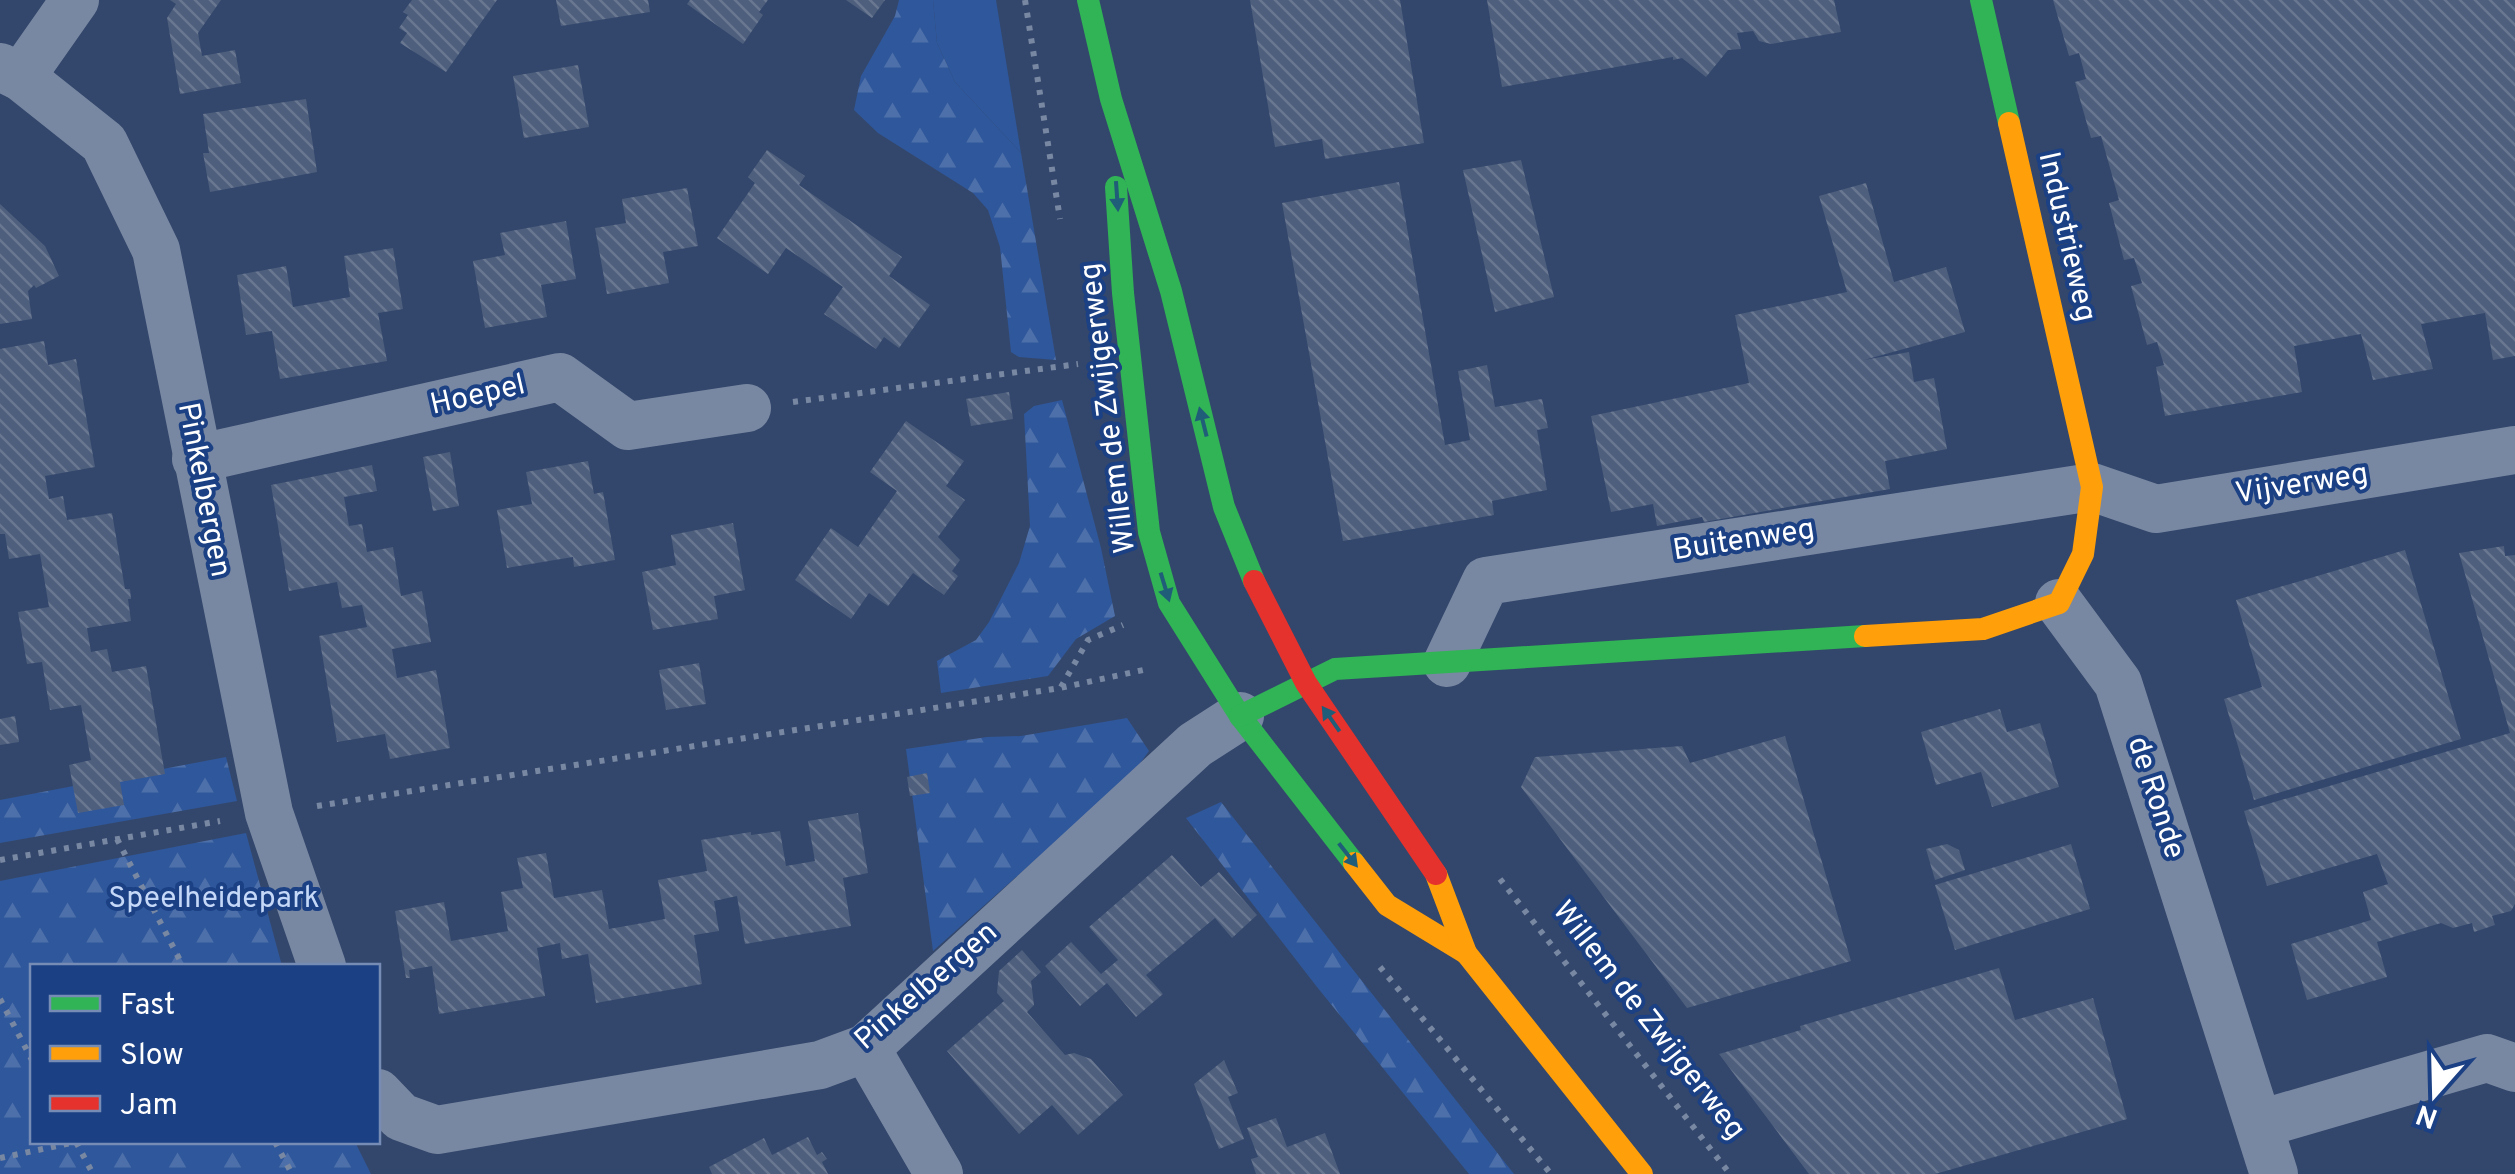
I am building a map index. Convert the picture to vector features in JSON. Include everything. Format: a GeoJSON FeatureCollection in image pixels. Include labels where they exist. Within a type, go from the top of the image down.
{"type":"FeatureCollection","features":[{"type":"Feature","properties":{"kind":"main road","name":"Willem de Zwijgerweg"},"geometry":{"type":"LineString","coordinates":[[1088,0],[1110,99],[1170,291],[1224,506],[1251,574],[1306,683],[1434,869],[1466,953],[1642,1174]]}},
{"type":"Feature","properties":{"kind":"main road","name":"Industrieweg"},"geometry":{"type":"LineString","coordinates":[[1982,0],[2092,487]]}},
{"type":"Feature","properties":{"kind":"main road","name":"Willem de Zwijgerweg"},"geometry":{"type":"LineString","coordinates":[[1110,99],[1123,293],[1149,532],[1169,603],[1240,716],[1387,905],[1466,953]]}},
{"type":"Feature","properties":{"kind":"main road"},"geometry":{"type":"LineString","coordinates":[[1240,716],[1335,669],[1983,629],[2059,603],[2083,554],[2092,487]]}},
{"type":"Feature","properties":{"kind":"street"},"geometry":{"type":"LineString","coordinates":[[11,72],[75,0]]}},
{"type":"Feature","properties":{"kind":"street","name":"Pinkelbergen"},"geometry":{"type":"LineString","coordinates":[[11,72],[104,142],[156,250],[269,813],[321,964]]}},
{"type":"Feature","properties":{"kind":"street","name":"Hoepel"},"geometry":{"type":"LineString","coordinates":[[196,458],[560,377],[628,426],[748,408]]}},
{"type":"Feature","properties":{"kind":"street","name":"Vijverweg"},"geometry":{"type":"LineString","coordinates":[[2092,487],[2156,509],[2515,450]]}},
{"type":"Feature","properties":{"kind":"street","name":"Buitenweg"},"geometry":{"type":"LineString","coordinates":[[1448,663],[1486,582],[2092,487]]}},
{"type":"Feature","properties":{"kind":"street","name":"de Ronde"},"geometry":{"type":"LineString","coordinates":[[2059,603],[2118,683],[2274,1174]]}},
{"type":"Feature","properties":{"kind":"street","name":"Pinkelbergen"},"geometry":{"type":"LineString","coordinates":[[380,1094],[401,1117],[437,1130],[820,1065],[866,1048],[1195,745],[1240,716]]}},
{"type":"Feature","properties":{"kind":"street"},"geometry":{"type":"LineString","coordinates":[[866,1048],[938,1174]]}},
{"type":"Feature","properties":{"kind":"street"},"geometry":{"type":"LineString","coordinates":[[2260,1124],[2488,1058],[2515,1068]]}},
{"type":"Feature","properties":{"kind":"path"},"geometry":{"type":"LineString","coordinates":[[748,408],[1083,363]]}},
{"type":"Feature","properties":{"kind":"path"},"geometry":{"type":"LineString","coordinates":[[1060,688],[1088,640],[1131,621]]}},
{"type":"Feature","properties":{"kind":"path"},"geometry":{"type":"LineString","coordinates":[[0,860],[269,813],[1060,688],[1150,669]]}},
{"type":"Feature","properties":{"kind":"path"},"geometry":{"type":"LineString","coordinates":[[116,838],[183,964]]}},
{"type":"Feature","properties":{"kind":"path","name":"Willem de Zwijgerweg"},"geometry":{"type":"LineString","coordinates":[[1491,868],[1730,1174]]}},
{"type":"Feature","properties":{"kind":"path"},"geometry":{"type":"LineString","coordinates":[[0,999],[30,1056]]}},
{"type":"Feature","properties":{"kind":"path"},"geometry":{"type":"LineString","coordinates":[[0,1158],[66,1144]]}},
{"type":"Feature","properties":{"kind":"path"},"geometry":{"type":"LineString","coordinates":[[77,1144],[93,1174]]}},
{"type":"Feature","properties":{"kind":"path"},"geometry":{"type":"LineString","coordinates":[[276,1144],[292,1174]]}},
{"type":"Feature","properties":{"kind":"green space"},"geometry":{"type":"Polygon","coordinates":[[[899,0],[933,0],[937,43],[955,82],[1021,153],[1056,360],[1019,357],[1011,352],[1000,247],[988,210],[973,193],[878,133],[854,110],[861,76],[895,16],[899,0]]]}},
{"type":"Feature","properties":{"kind":"green space"},"geometry":{"type":"Polygon","coordinates":[[[933,0],[996,0],[1021,153],[955,82],[937,43],[933,0]]]}},
{"type":"Feature","properties":{"kind":"green space"},"geometry":{"type":"Polygon","coordinates":[[[1062,400],[1115,616],[1076,639],[1048,676],[941,693],[937,661],[976,640],[1019,563],[1030,526],[1024,414],[1034,406],[1062,400]]]}},
{"type":"Feature","properties":{"kind":"green space"},"geometry":{"type":"Polygon","coordinates":[[[1127,718],[1149,751],[1133,773],[933,951],[906,749],[1021,736],[1127,718]]]}},
{"type":"Feature","properties":{"kind":"green space"},"geometry":{"type":"Polygon","coordinates":[[[226,757],[237,801],[0,843],[0,800],[226,757]]]}},
{"type":"Feature","properties":{"kind":"green space"},"geometry":{"type":"Polygon","coordinates":[[[1221,802],[1514,1174],[1469,1174],[1317,987],[1186,818],[1221,802]]]}},
{"type":"Feature","properties":{"kind":"green space","name":"Speelheidepark"},"geometry":{"type":"Polygon","coordinates":[[[246,833],[281,964],[30,964],[30,1144],[356,1144],[371,1174],[0,1174],[0,881],[246,833]]]}},
{"type":"Feature","properties":{"kind":"building"},"geometry":{"type":"Polygon","coordinates":[[[170,0],[221,0],[198,33],[202,56],[235,50],[241,83],[180,94],[167,18],[176,4],[170,0]]]}},
{"type":"Feature","properties":{"kind":"building"},"geometry":{"type":"Polygon","coordinates":[[[412,0],[497,0],[446,72],[400,43],[407,33],[399,28],[408,15],[403,12],[412,0]]]}},
{"type":"Feature","properties":{"kind":"building"},"geometry":{"type":"Polygon","coordinates":[[[556,0],[648,0],[650,12],[561,26],[556,0]]]}},
{"type":"Feature","properties":{"kind":"building"},"geometry":{"type":"Polygon","coordinates":[[[690,0],[768,0],[759,12],[763,15],[743,44],[687,4],[690,0]]]}},
{"type":"Feature","properties":{"kind":"building"},"geometry":{"type":"Polygon","coordinates":[[[846,0],[885,0],[872,18],[846,0]]]}},
{"type":"Feature","properties":{"kind":"building"},"geometry":{"type":"Polygon","coordinates":[[[1250,0],[1400,0],[1424,143],[1325,159],[1322,139],[1275,147],[1250,0]]]}},
{"type":"Feature","properties":{"kind":"building"},"geometry":{"type":"Polygon","coordinates":[[[1487,0],[1834,0],[1841,32],[1771,44],[1759,41],[1753,31],[1737,33],[1741,49],[1728,50],[1706,77],[1682,58],[1673,57],[1502,87],[1487,0]]]}},
{"type":"Feature","properties":{"kind":"building"},"geometry":{"type":"Polygon","coordinates":[[[2053,0],[2515,0],[2515,356],[2493,360],[2485,313],[2421,324],[2433,369],[2373,380],[2361,334],[2294,346],[2302,392],[2165,416],[2156,367],[2164,365],[2157,342],[2147,345],[2131,286],[2142,283],[2134,258],[2124,260],[2109,203],[2119,200],[2101,136],[2091,138],[2075,82],[2086,79],[2079,53],[2069,56],[2053,0]]]}},
{"type":"Feature","properties":{"kind":"building"},"geometry":{"type":"Polygon","coordinates":[[[578,65],[589,127],[524,138],[513,76],[578,65]]]}},
{"type":"Feature","properties":{"kind":"building"},"geometry":{"type":"Polygon","coordinates":[[[306,99],[317,172],[210,192],[203,153],[209,153],[203,114],[306,99]]]}},
{"type":"Feature","properties":{"kind":"building"},"geometry":{"type":"Polygon","coordinates":[[[767,150],[805,176],[799,185],[902,257],[889,276],[930,305],[899,348],[884,337],[876,349],[824,314],[843,287],[786,248],[768,274],[717,238],[755,183],[748,177],[767,150]]]}},
{"type":"Feature","properties":{"kind":"building"},"geometry":{"type":"Polygon","coordinates":[[[1521,160],[1554,297],[1495,312],[1463,170],[1521,160]]]}},
{"type":"Feature","properties":{"kind":"building"},"geometry":{"type":"Polygon","coordinates":[[[1399,182],[1445,445],[1470,440],[1458,371],[1487,365],[1495,407],[1542,399],[1548,428],[1537,430],[1547,490],[1492,501],[1494,515],[1343,541],[1282,203],[1399,182]]]}},
{"type":"Feature","properties":{"kind":"building"},"geometry":{"type":"Polygon","coordinates":[[[1866,183],[1894,282],[1946,267],[1965,332],[1864,360],[1909,352],[1914,382],[1934,378],[1947,449],[1885,461],[1890,489],[1704,522],[1702,517],[1657,526],[1653,504],[1611,512],[1591,416],[1749,383],[1735,315],[1847,292],[1819,196],[1866,183]]]}},
{"type":"Feature","properties":{"kind":"building"},"geometry":{"type":"Polygon","coordinates":[[[687,188],[698,246],[663,252],[669,283],[607,294],[595,228],[626,223],[622,199],[687,188]]]}},
{"type":"Feature","properties":{"kind":"building"},"geometry":{"type":"Polygon","coordinates":[[[0,204],[45,246],[59,276],[28,291],[32,319],[0,324],[0,204]]]}},
{"type":"Feature","properties":{"kind":"building"},"geometry":{"type":"Polygon","coordinates":[[[566,221],[576,279],[541,285],[547,317],[485,328],[473,261],[505,255],[500,233],[566,221]]]}},
{"type":"Feature","properties":{"kind":"building"},"geometry":{"type":"Polygon","coordinates":[[[393,248],[403,309],[378,313],[387,361],[280,379],[272,331],[246,335],[237,275],[286,266],[293,307],[350,297],[344,256],[393,248]]]}},
{"type":"Feature","properties":{"kind":"building"},"geometry":{"type":"Polygon","coordinates":[[[44,341],[48,365],[76,359],[95,467],[45,476],[49,499],[63,496],[67,520],[112,513],[125,589],[130,589],[131,621],[87,628],[91,652],[107,649],[112,672],[146,666],[165,774],[120,782],[124,805],[78,813],[69,765],[91,760],[81,705],[50,710],[42,662],[27,664],[18,612],[49,607],[40,554],[9,559],[5,534],[0,534],[0,349],[44,341]]]}},
{"type":"Feature","properties":{"kind":"building"},"geometry":{"type":"Polygon","coordinates":[[[1009,392],[1013,419],[971,426],[966,399],[1009,392]]]}},
{"type":"Feature","properties":{"kind":"building"},"geometry":{"type":"Polygon","coordinates":[[[906,421],[964,461],[946,486],[965,500],[938,537],[960,560],[952,571],[958,576],[944,595],[913,573],[888,606],[869,593],[851,619],[795,580],[831,528],[858,547],[897,491],[870,472],[906,421]]]}},
{"type":"Feature","properties":{"kind":"building"},"geometry":{"type":"Polygon","coordinates":[[[450,452],[459,506],[433,511],[423,457],[450,452]]]}},
{"type":"Feature","properties":{"kind":"building"},"geometry":{"type":"Polygon","coordinates":[[[588,461],[594,494],[603,492],[615,560],[574,567],[573,557],[507,568],[497,510],[532,504],[526,472],[588,461]]]}},
{"type":"Feature","properties":{"kind":"building"},"geometry":{"type":"Polygon","coordinates":[[[372,465],[377,491],[344,497],[349,526],[362,524],[367,552],[393,547],[401,596],[422,591],[431,642],[392,649],[397,678],[436,670],[450,748],[390,759],[385,734],[337,742],[319,636],[367,627],[362,605],[342,608],[337,582],[289,591],[271,485],[372,465]]]}},
{"type":"Feature","properties":{"kind":"building"},"geometry":{"type":"Polygon","coordinates":[[[733,523],[745,590],[714,596],[718,619],[653,630],[642,572],[676,565],[671,535],[733,523]]]}},
{"type":"Feature","properties":{"kind":"building"},"geometry":{"type":"Polygon","coordinates":[[[2504,546],[2505,556],[2515,555],[2515,904],[2511,911],[2492,916],[2495,925],[2474,932],[2472,923],[2453,928],[2441,923],[2377,942],[2387,977],[2307,1000],[2291,944],[2371,920],[2363,892],[2388,884],[2377,854],[2267,886],[2244,811],[2510,733],[2459,553],[2504,546]]]}},
{"type":"Feature","properties":{"kind":"building"},"geometry":{"type":"Polygon","coordinates":[[[2405,550],[2461,739],[2254,800],[2224,699],[2262,687],[2236,600],[2405,550]]]}},
{"type":"Feature","properties":{"kind":"building"},"geometry":{"type":"Polygon","coordinates":[[[699,663],[706,704],[666,710],[659,670],[699,663]]]}},
{"type":"Feature","properties":{"kind":"building"},"geometry":{"type":"Polygon","coordinates":[[[2000,709],[2007,732],[2040,723],[2059,787],[1992,807],[1981,772],[1936,785],[1921,732],[2000,709]]]}},
{"type":"Feature","properties":{"kind":"building"},"geometry":{"type":"Polygon","coordinates":[[[15,716],[19,742],[0,745],[0,719],[15,716]]]}},
{"type":"Feature","properties":{"kind":"building"},"geometry":{"type":"Polygon","coordinates":[[[1785,736],[1851,961],[1687,1008],[1521,787],[1535,757],[1682,746],[1690,763],[1785,736]]]}},
{"type":"Feature","properties":{"kind":"building"},"geometry":{"type":"Polygon","coordinates":[[[927,773],[930,793],[910,796],[907,777],[927,773]]]}},
{"type":"Feature","properties":{"kind":"building"},"geometry":{"type":"Polygon","coordinates":[[[858,813],[868,873],[843,878],[851,926],[745,944],[737,896],[714,901],[719,931],[694,935],[702,984],[596,1003],[588,954],[562,959],[560,943],[537,948],[545,996],[439,1014],[432,966],[409,970],[410,978],[406,978],[395,911],[444,902],[451,941],[508,931],[501,892],[523,888],[517,858],[546,853],[554,898],[602,890],[609,929],[665,919],[658,880],[707,871],[701,840],[780,831],[786,866],[815,861],[808,821],[858,813]]]}},
{"type":"Feature","properties":{"kind":"building"},"geometry":{"type":"Polygon","coordinates":[[[1947,844],[1959,850],[1965,870],[1935,880],[1926,849],[1947,844]]]}},
{"type":"Feature","properties":{"kind":"building"},"geometry":{"type":"Polygon","coordinates":[[[2071,844],[2090,909],[1955,950],[1935,885],[2071,844]]]}},
{"type":"Feature","properties":{"kind":"building"},"geometry":{"type":"Polygon","coordinates":[[[1172,855],[1201,887],[1219,872],[1257,915],[1232,938],[1215,918],[1146,975],[1163,994],[1136,1017],[1107,983],[1080,1006],[1045,966],[1071,942],[1101,974],[1118,960],[1089,927],[1172,855]]]}},
{"type":"Feature","properties":{"kind":"building"},"geometry":{"type":"Polygon","coordinates":[[[1022,950],[1041,972],[1031,981],[1034,1005],[1027,1012],[1065,1055],[1074,1053],[1091,1059],[1123,1095],[1078,1135],[1052,1105],[1019,1134],[947,1051],[1004,1001],[997,993],[999,971],[1022,950]]]}},
{"type":"Feature","properties":{"kind":"building"},"geometry":{"type":"Polygon","coordinates":[[[1999,968],[2015,1020],[2093,998],[2127,1119],[1935,1174],[1809,1174],[1719,1054],[1801,1030],[1800,1026],[1999,968]]]}},
{"type":"Feature","properties":{"kind":"building"},"geometry":{"type":"Polygon","coordinates":[[[1224,1060],[1238,1093],[1228,1097],[1244,1139],[1219,1149],[1194,1084],[1224,1060]]]}},
{"type":"Feature","properties":{"kind":"building"},"geometry":{"type":"Polygon","coordinates":[[[1276,1118],[1287,1147],[1325,1133],[1340,1174],[1256,1174],[1251,1159],[1258,1157],[1247,1128],[1276,1118]]]}},
{"type":"Feature","properties":{"kind":"building"},"geometry":{"type":"Polygon","coordinates":[[[808,1137],[817,1155],[822,1152],[827,1159],[822,1162],[828,1174],[712,1174],[709,1167],[764,1138],[772,1155],[808,1137]]]}},
{"type":"Feature","properties":{"kind":"traffic: fast"},"geometry":{"type":"LineString","coordinates":[[1088,0],[1111,99],[1171,291],[1224,507],[1254,581]]}},
{"type":"Feature","properties":{"kind":"traffic: fast"},"geometry":{"type":"LineString","coordinates":[[1981,0],[2009,123]]}},
{"type":"Feature","properties":{"kind":"traffic: fast"},"geometry":{"type":"LineString","coordinates":[[1116,187],[1123,293],[1149,532],[1169,603],[1240,716],[1354,863]]}},
{"type":"Feature","properties":{"kind":"traffic: fast"},"geometry":{"type":"LineString","coordinates":[[1240,716],[1335,669],[1865,636]]}},
{"type":"Feature","properties":{"kind":"traffic: slow"},"geometry":{"type":"LineString","coordinates":[[1865,636],[1983,629],[2059,603],[2083,554],[2092,487],[2009,123]]}},
{"type":"Feature","properties":{"kind":"traffic: slow"},"geometry":{"type":"LineString","coordinates":[[1354,863],[1387,905],[1466,953]]}},
{"type":"Feature","properties":{"kind":"traffic: slow"},"geometry":{"type":"LineString","coordinates":[[1436,874],[1466,953],[1642,1174]]}},
{"type":"Feature","properties":{"kind":"traffic: jam"},"geometry":{"type":"LineString","coordinates":[[1254,581],[1306,683],[1436,874]]}}]}
